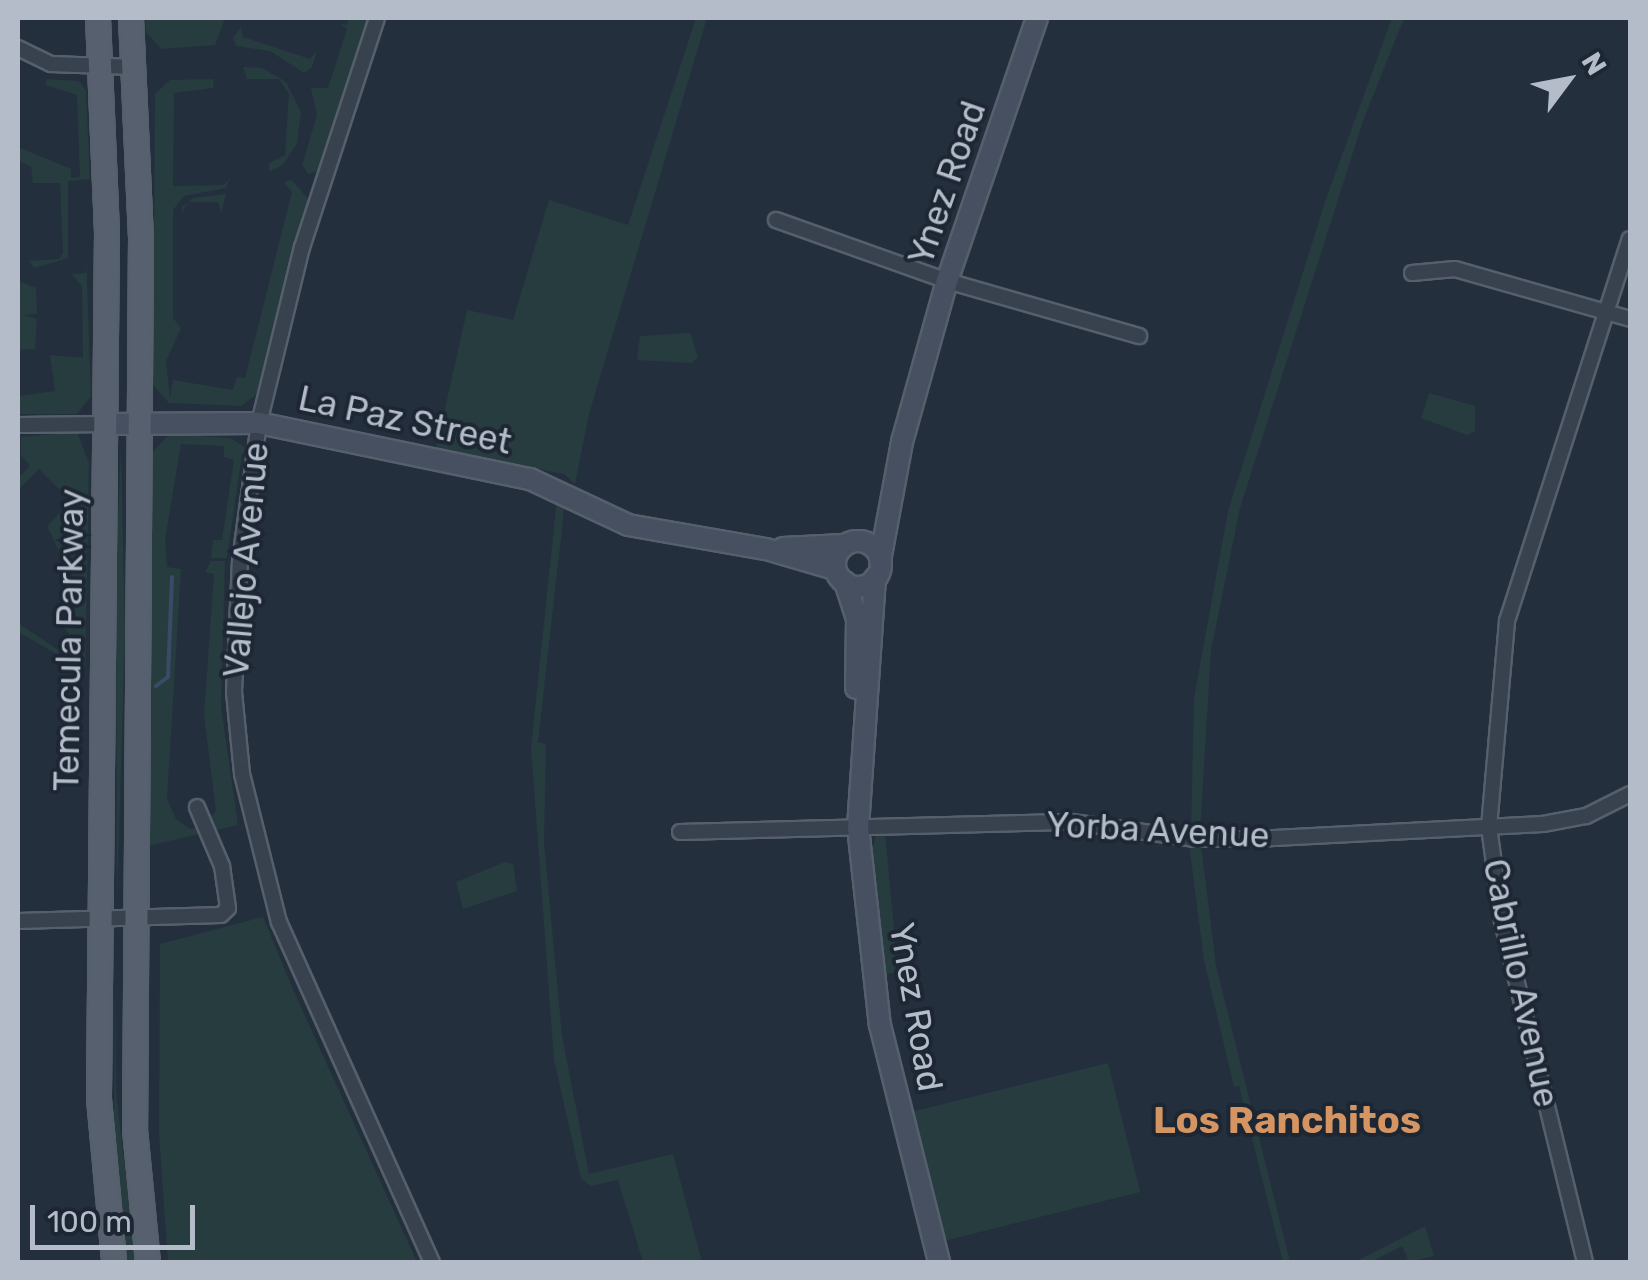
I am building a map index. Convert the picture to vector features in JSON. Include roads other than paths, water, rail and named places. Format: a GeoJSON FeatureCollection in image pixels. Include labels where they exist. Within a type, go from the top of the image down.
{"type":"FeatureCollection","features":[{"type":"Feature","properties":{"kind":"main road","name":"Temecula Parkway"},"geometry":{"type":"LineString","coordinates":[[98,18],[107,424],[100,1132],[114,1262]]}},
{"type":"Feature","properties":{"kind":"main road","name":"Temecula Parkway"},"geometry":{"type":"LineString","coordinates":[[131,18],[141,424],[136,1148],[148,1262]]}},
{"type":"Feature","properties":{"kind":"main road","name":"Ynez Road"},"geometry":{"type":"LineString","coordinates":[[939,1262],[880,1025],[858,828],[860,758],[878,570],[893,487],[946,280],[1038,18]]}},
{"type":"Feature","properties":{"kind":"main road","name":"La Paz Street"},"geometry":{"type":"LineString","coordinates":[[107,424],[259,423],[530,480],[628,525],[766,549],[840,576]]}},
{"type":"Feature","properties":{"kind":"main road","name":"Ynez Road"},"geometry":{"type":"LineString","coordinates":[[848,543],[873,527],[893,487]]}},
{"type":"Feature","properties":{"kind":"main road","name":"La Paz Street"},"geometry":{"type":"LineString","coordinates":[[766,549],[848,543]]}},
{"type":"Feature","properties":{"kind":"main road"},"geometry":{"type":"LineString","coordinates":[[848,543],[873,547],[878,570],[858,586],[840,576],[848,543]]}},
{"type":"Feature","properties":{"kind":"main road","name":"Ynez Road"},"geometry":{"type":"LineString","coordinates":[[840,576],[857,619],[853,732],[860,758]]}},
{"type":"Feature","properties":{"kind":"street","name":"Vallejo Avenue"},"geometry":{"type":"LineString","coordinates":[[377,18],[302,247],[259,423],[233,651],[246,790],[267,886],[295,963],[432,1262]]}},
{"type":"Feature","properties":{"kind":"street"},"geometry":{"type":"LineString","coordinates":[[18,48],[50,64],[134,66]]}},
{"type":"Feature","properties":{"kind":"street"},"geometry":{"type":"LineString","coordinates":[[776,220],[946,280],[1140,336]]}},
{"type":"Feature","properties":{"kind":"street","name":"Cabrillo Avenue"},"geometry":{"type":"LineString","coordinates":[[1584,1262],[1502,922],[1488,827],[1507,621],[1630,239]]}},
{"type":"Feature","properties":{"kind":"street"},"geometry":{"type":"LineString","coordinates":[[1412,273],[1455,270],[1630,318]]}},
{"type":"Feature","properties":{"kind":"street","name":"La Paz Street"},"geometry":{"type":"LineString","coordinates":[[18,425],[107,424]]}},
{"type":"Feature","properties":{"kind":"street","name":"Yorba Avenue"},"geometry":{"type":"LineString","coordinates":[[680,832],[1109,823],[1215,839],[1488,827],[1586,816],[1630,794]]}},
{"type":"Feature","properties":{"kind":"street"},"geometry":{"type":"LineString","coordinates":[[18,921],[222,916],[228,908],[222,866],[197,807]]}},
{"type":"Feature","properties":{"kind":"waterway"},"geometry":{"type":"LineString","coordinates":[[156,686],[168,677],[172,577]]}},
{"type":"Feature","properties":{"kind":"district","name":"Los Ranchitos"},"geometry":{"type":"Point","coordinates":[1287,1121]}}]}
